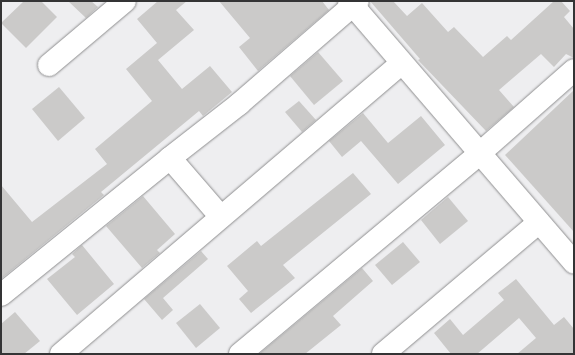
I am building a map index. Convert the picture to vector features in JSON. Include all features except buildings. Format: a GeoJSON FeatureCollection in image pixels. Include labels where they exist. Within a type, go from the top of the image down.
{"type":"FeatureCollection","features":[{"type":"Feature","properties":{"kind":"street"},"geometry":{"type":"LineString","coordinates":[[49,65],[125,1]]}},
{"type":"Feature","properties":{"kind":"street"},"geometry":{"type":"LineString","coordinates":[[1,295],[239,104],[353,2],[402,63],[574,263]]}},
{"type":"Feature","properties":{"kind":"street"},"geometry":{"type":"LineString","coordinates":[[61,354],[220,216],[402,63]]}},
{"type":"Feature","properties":{"kind":"street"},"geometry":{"type":"LineString","coordinates":[[240,354],[480,153],[574,70]]}},
{"type":"Feature","properties":{"kind":"street"},"geometry":{"type":"LineString","coordinates":[[170,158],[220,216]]}},
{"type":"Feature","properties":{"kind":"street"},"geometry":{"type":"LineString","coordinates":[[383,354],[539,222]]}}]}
